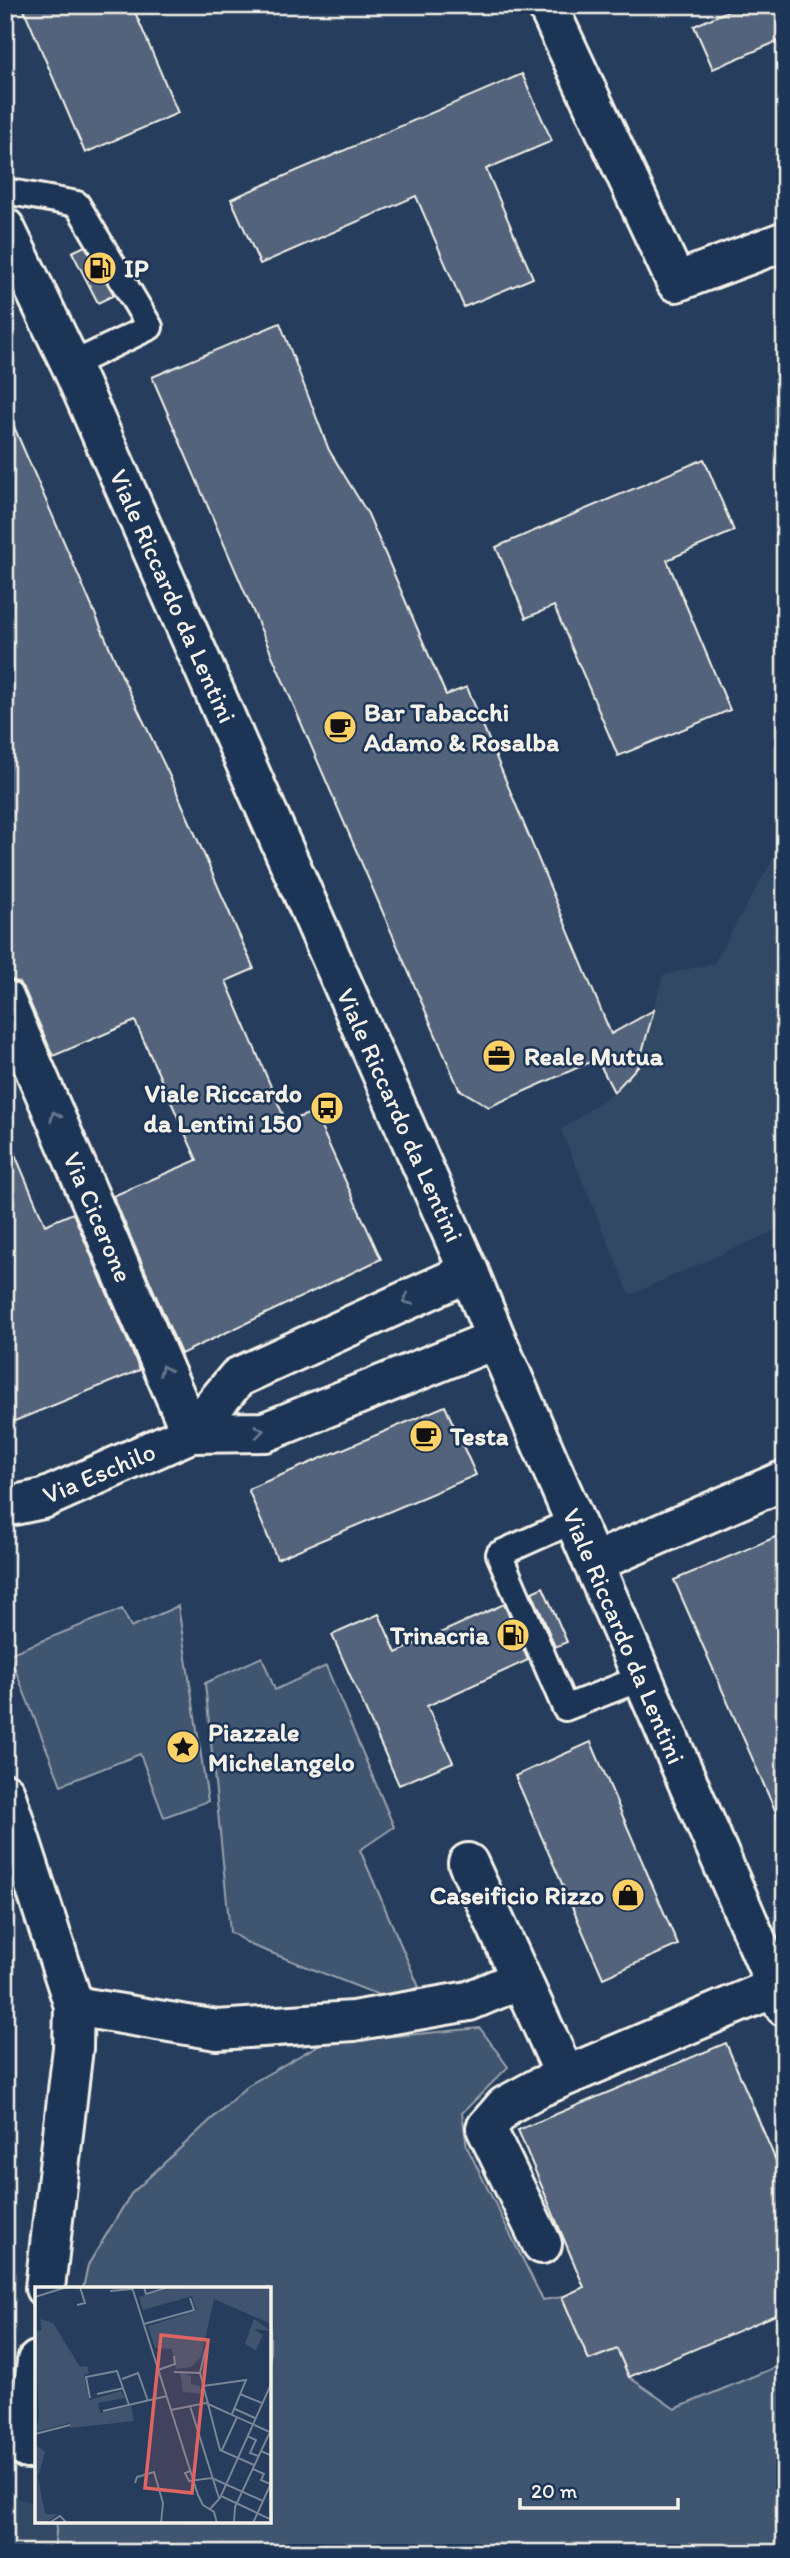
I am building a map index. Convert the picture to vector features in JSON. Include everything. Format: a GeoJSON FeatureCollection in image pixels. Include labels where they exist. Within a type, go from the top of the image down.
{"type":"FeatureCollection","features":[{"type":"Feature","properties":{"kind":"street"},"geometry":{"type":"LineString","coordinates":[[547,5],[676,282],[785,241]]}},
{"type":"Feature","properties":{"kind":"street","name":"Viale Riccardo da Lentini"},"geometry":{"type":"LineString","coordinates":[[5,228],[71,365],[469,1272],[780,1997]]}},
{"type":"Feature","properties":{"kind":"street","name":"Via Cicerone"},"geometry":{"type":"LineString","coordinates":[[5,1000],[191,1433]]}},
{"type":"Feature","properties":{"kind":"street"},"geometry":{"type":"LineString","coordinates":[[191,1433],[238,1377],[469,1272]]}},
{"type":"Feature","properties":{"kind":"street"},"geometry":{"type":"LineString","coordinates":[[191,1433],[265,1432],[496,1339]]}},
{"type":"Feature","properties":{"kind":"street","name":"Via Eschilo"},"geometry":{"type":"LineString","coordinates":[[5,1507],[43,1499],[191,1433]]}},
{"type":"Feature","properties":{"kind":"street"},"geometry":{"type":"LineString","coordinates":[[593,1563],[785,1480]]}},
{"type":"Feature","properties":{"kind":"street"},"geometry":{"type":"LineString","coordinates":[[5,1793],[74,2006],[73,2048],[45,2287]]}},
{"type":"Feature","properties":{"kind":"street"},"geometry":{"type":"LineString","coordinates":[[468,1863],[565,2076]]}},
{"type":"Feature","properties":{"kind":"street"},"geometry":{"type":"LineString","coordinates":[[74,2006],[217,2030],[353,2021],[469,2001],[521,1979]]}},
{"type":"Feature","properties":{"kind":"street"},"geometry":{"type":"LineString","coordinates":[[542,2244],[486,2128],[505,2106],[565,2076],[780,1997]]}},
{"type":"Feature","properties":{"kind":"street"},"geometry":{"type":"LineString","coordinates":[[27,2449],[35,2379]]}},
{"type":"Feature","properties":{"kind":"lane"},"geometry":{"type":"LineString","coordinates":[[5,191],[77,205],[150,327],[71,365]]}},
{"type":"Feature","properties":{"kind":"lane"},"geometry":{"type":"LineString","coordinates":[[575,1520],[499,1554],[565,1708],[642,1678]]}},
{"type":"Feature","properties":{"kind":"shaded area"},"geometry":{"type":"Polygon","coordinates":[[[785,838],[785,1226],[630,1295],[561,1130],[614,1092],[638,1066],[663,975],[714,963],[785,838]]]}},
{"type":"Feature","properties":{"kind":"shaded area"},"geometry":{"type":"Polygon","coordinates":[[[178,1606],[208,1801],[164,1817],[140,1754],[61,1785],[9,1654],[122,1609],[131,1627],[178,1606]]]}},
{"type":"Feature","properties":{"kind":"shaded area"},"geometry":{"type":"Polygon","coordinates":[[[262,1657],[275,1690],[326,1666],[394,1827],[360,1850],[419,1987],[389,1999],[251,1945],[230,1932],[205,1683],[262,1657]]]}},
{"type":"Feature","properties":{"kind":"shaded area"},"geometry":{"type":"Polygon","coordinates":[[[480,2028],[508,2067],[462,2113],[467,2147],[543,2300],[562,2297],[589,2360],[617,2349],[629,2377],[675,2409],[785,2363],[785,2553],[54,2553],[57,2523],[271,2523],[271,2287],[83,2287],[88,2265],[131,2194],[247,2086],[322,2043],[480,2028]]]}},
{"type":"Feature","properties":{"kind":"shaded area"},"geometry":{"type":"Polygon","coordinates":[[[5,2494],[35,2503],[35,2523],[57,2523],[54,2553],[5,2553],[5,2494]]]}},
{"type":"Feature","properties":{"kind":"building"},"geometry":{"type":"Polygon","coordinates":[[[22,5],[132,5],[178,113],[85,153],[22,5]]]}},
{"type":"Feature","properties":{"kind":"building"},"geometry":{"type":"Polygon","coordinates":[[[741,5],[785,5],[785,38],[713,69],[694,26],[741,5]]]}},
{"type":"Feature","properties":{"kind":"building"},"geometry":{"type":"Polygon","coordinates":[[[522,74],[552,141],[486,169],[533,278],[464,307],[416,196],[260,264],[231,199],[522,74]]]}},
{"type":"Feature","properties":{"kind":"building"},"geometry":{"type":"Polygon","coordinates":[[[85,246],[114,295],[98,303],[72,252],[85,246]]]}},
{"type":"Feature","properties":{"kind":"building"},"geometry":{"type":"Polygon","coordinates":[[[280,323],[329,450],[368,514],[446,695],[467,687],[611,1034],[654,1010],[638,1066],[614,1092],[597,1059],[489,1107],[459,1089],[152,377],[280,323]]]}},
{"type":"Feature","properties":{"kind":"building"},"geometry":{"type":"Polygon","coordinates":[[[5,406],[122,676],[172,781],[254,969],[226,981],[286,1122],[314,1112],[381,1259],[181,1354],[113,1196],[197,1160],[135,1021],[53,1056],[25,991],[18,982],[5,979],[5,406]]]}},
{"type":"Feature","properties":{"kind":"building"},"geometry":{"type":"Polygon","coordinates":[[[704,459],[734,531],[667,560],[730,710],[618,756],[554,606],[526,618],[496,547],[704,459]]]}},
{"type":"Feature","properties":{"kind":"building"},"geometry":{"type":"Polygon","coordinates":[[[5,1131],[45,1225],[73,1213],[140,1370],[5,1425],[5,1131]]]}},
{"type":"Feature","properties":{"kind":"building"},"geometry":{"type":"Polygon","coordinates":[[[445,1406],[476,1475],[277,1559],[248,1489],[445,1406]]]}},
{"type":"Feature","properties":{"kind":"building"},"geometry":{"type":"Polygon","coordinates":[[[785,1533],[785,1833],[674,1580],[785,1533]]]}},
{"type":"Feature","properties":{"kind":"building"},"geometry":{"type":"Polygon","coordinates":[[[543,1587],[567,1642],[555,1647],[532,1592],[543,1587]]]}},
{"type":"Feature","properties":{"kind":"building"},"geometry":{"type":"Polygon","coordinates":[[[504,1604],[528,1660],[427,1706],[453,1762],[399,1785],[332,1635],[379,1614],[396,1653],[504,1604]]]}},
{"type":"Feature","properties":{"kind":"building"},"geometry":{"type":"Polygon","coordinates":[[[591,1742],[678,1945],[603,1978],[515,1776],[591,1742]]]}},
{"type":"Feature","properties":{"kind":"building"},"geometry":{"type":"Polygon","coordinates":[[[726,2043],[785,2182],[785,2311],[629,2377],[617,2349],[589,2360],[562,2297],[584,2287],[518,2130],[726,2043]]]}},
{"type":"Feature","properties":{"kind":"place","name":"IP"},"geometry":{"type":"Point","coordinates":[100,268]}},
{"type":"Feature","properties":{"kind":"place","name":"Bar Tabacchi Adamo & Rosalba"},"geometry":{"type":"Point","coordinates":[340,727]}},
{"type":"Feature","properties":{"kind":"place","name":"Reale Mutua"},"geometry":{"type":"Point","coordinates":[499,1056]}},
{"type":"Feature","properties":{"kind":"place","name":"Viale Riccardo da Lentini 150"},"geometry":{"type":"Point","coordinates":[327,1108]}},
{"type":"Feature","properties":{"kind":"place","name":"Testa"},"geometry":{"type":"Point","coordinates":[426,1436]}},
{"type":"Feature","properties":{"kind":"place","name":"Trinacria"},"geometry":{"type":"Point","coordinates":[513,1635]}},
{"type":"Feature","properties":{"kind":"place","name":"Piazzale Michelangelo"},"geometry":{"type":"Point","coordinates":[183,1747]}},
{"type":"Feature","properties":{"kind":"place","name":"Caseificio Rizzo"},"geometry":{"type":"Point","coordinates":[628,1895]}}]}
